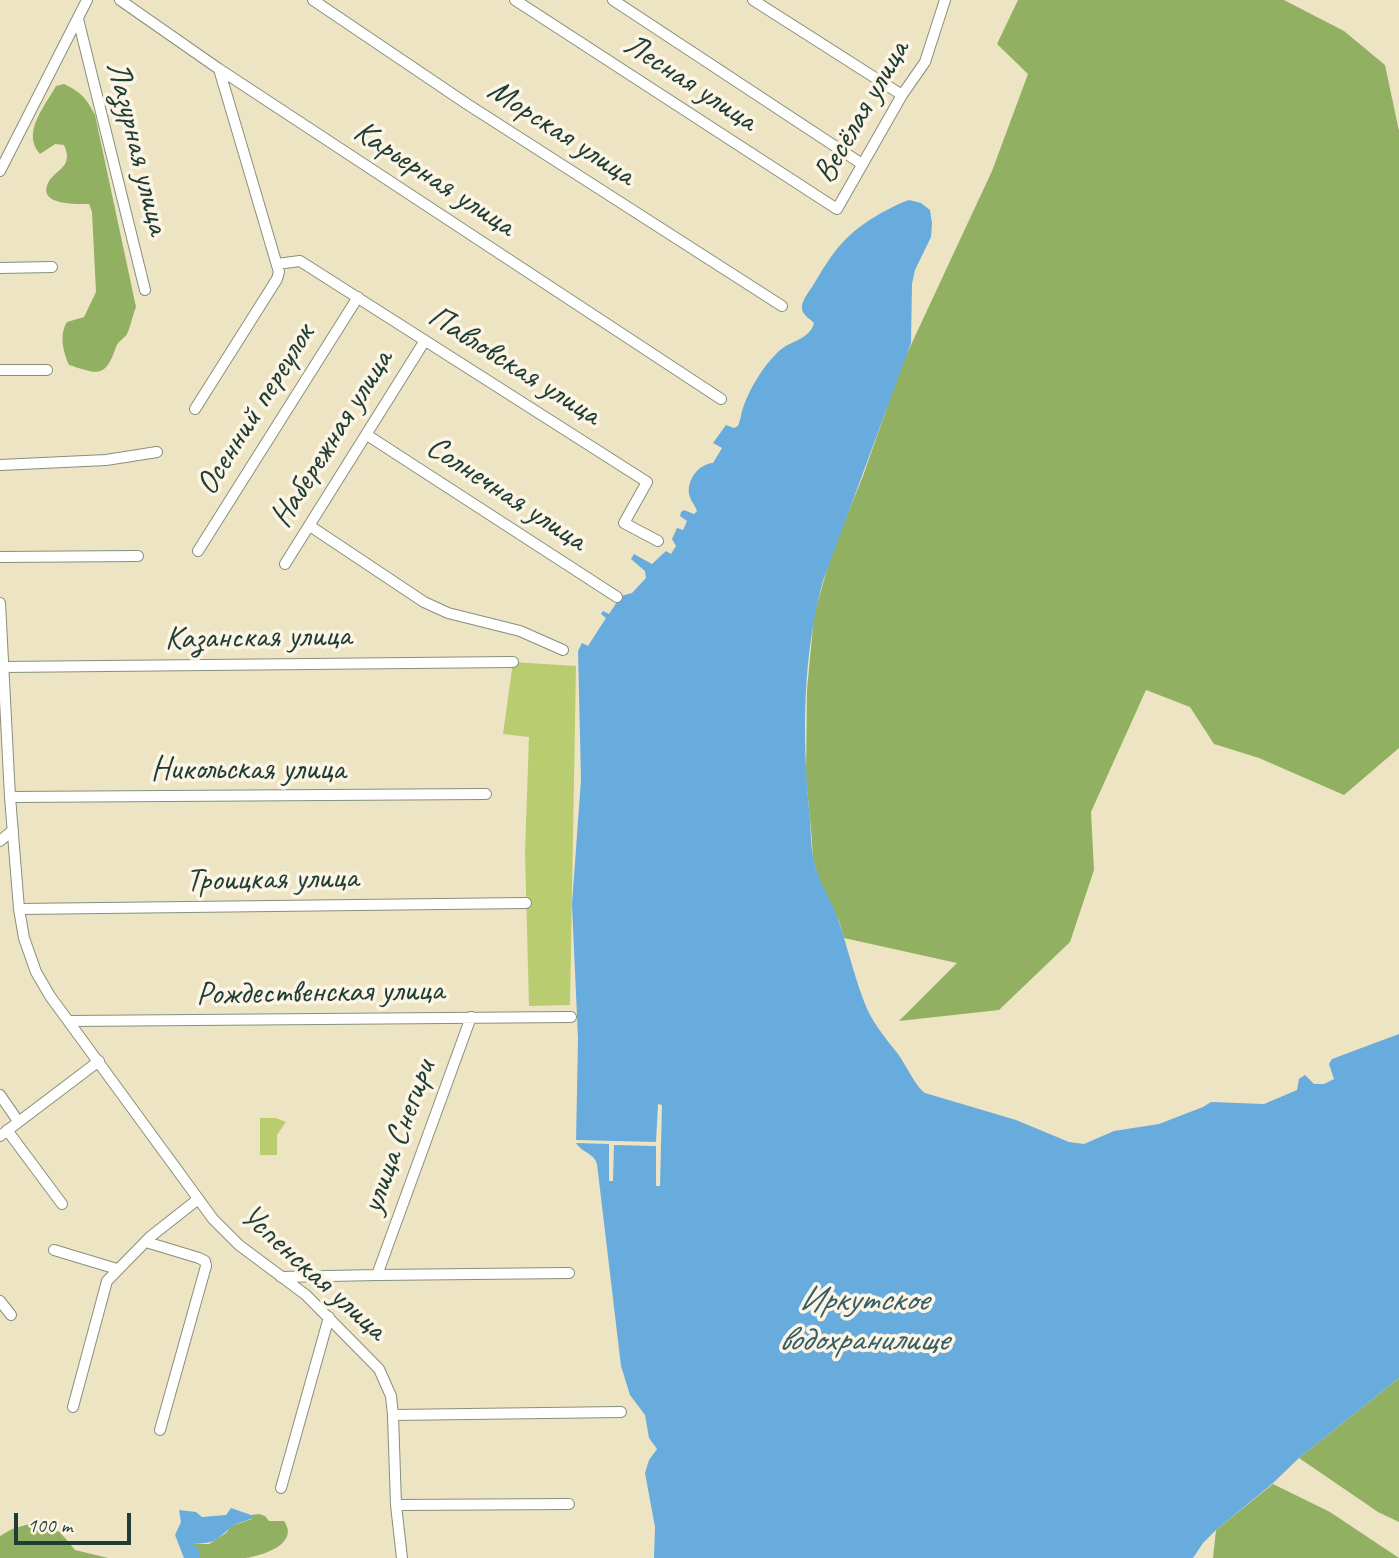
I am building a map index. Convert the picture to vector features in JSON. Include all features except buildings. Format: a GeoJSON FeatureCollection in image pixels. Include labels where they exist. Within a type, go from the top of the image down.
{"type":"FeatureCollection","features":[{"type":"Feature","properties":{"kind":"street"},"geometry":{"type":"LineString","coordinates":[[0,171],[87,0]]}},
{"type":"Feature","properties":{"kind":"street","name":"Карьерная улица"},"geometry":{"type":"LineString","coordinates":[[120,0],[219,69],[720,399]]}},
{"type":"Feature","properties":{"kind":"street","name":"Морская улица"},"geometry":{"type":"LineString","coordinates":[[313,0],[467,104],[782,306]]}},
{"type":"Feature","properties":{"kind":"street","name":"Лесная улица"},"geometry":{"type":"LineString","coordinates":[[514,0],[837,209]]}},
{"type":"Feature","properties":{"kind":"street"},"geometry":{"type":"LineString","coordinates":[[613,0],[862,164]]}},
{"type":"Feature","properties":{"kind":"street"},"geometry":{"type":"LineString","coordinates":[[753,0],[765,4],[902,95]]}},
{"type":"Feature","properties":{"kind":"street","name":"Весёлая улица"},"geometry":{"type":"LineString","coordinates":[[837,209],[902,95],[925,62],[945,0]]}},
{"type":"Feature","properties":{"kind":"street","name":"Лазурная улица"},"geometry":{"type":"LineString","coordinates":[[78,19],[145,289]]}},
{"type":"Feature","properties":{"kind":"street"},"geometry":{"type":"LineString","coordinates":[[195,409],[277,279],[277,264],[219,69]]}},
{"type":"Feature","properties":{"kind":"street","name":"Павловская улица"},"geometry":{"type":"LineString","coordinates":[[277,264],[300,261],[647,482],[624,523],[658,541]]}},
{"type":"Feature","properties":{"kind":"street"},"geometry":{"type":"LineString","coordinates":[[0,268],[52,267]]}},
{"type":"Feature","properties":{"kind":"street","name":"Осенний переулок"},"geometry":{"type":"LineString","coordinates":[[198,551],[358,297]]}},
{"type":"Feature","properties":{"kind":"street","name":"Набережная улица"},"geometry":{"type":"LineString","coordinates":[[285,564],[424,342]]}},
{"type":"Feature","properties":{"kind":"street"},"geometry":{"type":"LineString","coordinates":[[0,370],[47,370]]}},
{"type":"Feature","properties":{"kind":"street","name":"Солнечная улица"},"geometry":{"type":"LineString","coordinates":[[367,435],[617,597]]}},
{"type":"Feature","properties":{"kind":"street"},"geometry":{"type":"LineString","coordinates":[[0,465],[106,460],[157,453]]}},
{"type":"Feature","properties":{"kind":"street"},"geometry":{"type":"LineString","coordinates":[[310,526],[424,602],[448,613],[520,631],[562,650]]}},
{"type":"Feature","properties":{"kind":"street"},"geometry":{"type":"LineString","coordinates":[[0,557],[138,556]]}},
{"type":"Feature","properties":{"kind":"street","name":"Успенская улица"},"geometry":{"type":"LineString","coordinates":[[0,603],[4,667],[2,696],[19,909],[24,938],[36,972],[50,996],[197,1200],[239,1245],[306,1296],[379,1368],[391,1396],[396,1505],[402,1558]]}},
{"type":"Feature","properties":{"kind":"street","name":"Казанская улица"},"geometry":{"type":"LineString","coordinates":[[4,667],[513,662]]}},
{"type":"Feature","properties":{"kind":"street","name":"Никольская улица"},"geometry":{"type":"LineString","coordinates":[[10,797],[486,794]]}},
{"type":"Feature","properties":{"kind":"street"},"geometry":{"type":"LineString","coordinates":[[0,841],[13,830]]}},
{"type":"Feature","properties":{"kind":"street","name":"Троицкая улица"},"geometry":{"type":"LineString","coordinates":[[19,909],[526,903]]}},
{"type":"Feature","properties":{"kind":"street","name":"улица Снегири"},"geometry":{"type":"LineString","coordinates":[[377,1275],[471,1017]]}},
{"type":"Feature","properties":{"kind":"street","name":"Рождественская улица"},"geometry":{"type":"LineString","coordinates":[[70,1021],[571,1017]]}},
{"type":"Feature","properties":{"kind":"street"},"geometry":{"type":"LineString","coordinates":[[62,1204],[4,1133],[99,1061]]}},
{"type":"Feature","properties":{"kind":"street"},"geometry":{"type":"LineString","coordinates":[[0,1096],[18,1121]]}},
{"type":"Feature","properties":{"kind":"street"},"geometry":{"type":"LineString","coordinates":[[73,1407],[107,1281],[146,1242],[197,1200]]}},
{"type":"Feature","properties":{"kind":"street"},"geometry":{"type":"LineString","coordinates":[[146,1242],[199,1258],[205,1261],[206,1266],[160,1430]]}},
{"type":"Feature","properties":{"kind":"street"},"geometry":{"type":"LineString","coordinates":[[54,1250],[117,1269]]}},
{"type":"Feature","properties":{"kind":"street"},"geometry":{"type":"LineString","coordinates":[[281,1277],[569,1273]]}},
{"type":"Feature","properties":{"kind":"street"},"geometry":{"type":"LineString","coordinates":[[0,1301],[11,1315]]}},
{"type":"Feature","properties":{"kind":"street"},"geometry":{"type":"LineString","coordinates":[[281,1488],[329,1317]]}},
{"type":"Feature","properties":{"kind":"street"},"geometry":{"type":"LineString","coordinates":[[393,1415],[621,1412]]}},
{"type":"Feature","properties":{"kind":"street"},"geometry":{"type":"LineString","coordinates":[[396,1505],[569,1504]]}},
{"type":"Feature","properties":{"kind":"green space"},"geometry":{"type":"Polygon","coordinates":[[[1018,0],[1284,0],[1344,31],[1385,65],[1399,131],[1399,748],[1344,795],[1259,758],[1214,744],[1190,707],[1146,690],[1091,812],[1094,870],[1070,942],[999,1010],[899,1021],[957,963],[844,938],[819,879],[813,858],[806,778],[807,690],[814,615],[832,552],[863,476],[903,362],[992,171],[1028,74],[997,44],[1018,0]]]}},
{"type":"Feature","properties":{"kind":"green space"},"geometry":{"type":"Polygon","coordinates":[[[64,84],[83,96],[95,115],[136,307],[127,334],[117,345],[108,365],[94,372],[69,365],[63,343],[67,322],[84,317],[96,292],[92,212],[89,204],[60,202],[48,196],[48,183],[63,167],[67,153],[64,145],[55,144],[40,154],[33,137],[41,111],[56,86],[64,84]]]}},
{"type":"Feature","properties":{"kind":"green space"},"geometry":{"type":"Polygon","coordinates":[[[513,662],[576,666],[570,1005],[529,1006],[525,852],[529,737],[503,734],[513,662]]]}},
{"type":"Feature","properties":{"kind":"green space"},"geometry":{"type":"Polygon","coordinates":[[[260,1118],[276,1118],[286,1122],[277,1135],[277,1155],[260,1155],[260,1118]]]}},
{"type":"Feature","properties":{"kind":"green space"},"geometry":{"type":"Polygon","coordinates":[[[1399,1378],[1399,1522],[1378,1512],[1299,1458],[1399,1378]]]}},
{"type":"Feature","properties":{"kind":"green space"},"geometry":{"type":"Polygon","coordinates":[[[1273,1484],[1330,1512],[1399,1558],[1213,1558],[1216,1530],[1273,1484]]]}},
{"type":"Feature","properties":{"kind":"green space"},"geometry":{"type":"Polygon","coordinates":[[[259,1514],[269,1521],[284,1521],[288,1529],[287,1536],[277,1547],[261,1555],[245,1558],[200,1558],[192,1544],[209,1544],[226,1533],[231,1526],[252,1519],[251,1515],[259,1514]]]}},
{"type":"Feature","properties":{"kind":"green space"},"geometry":{"type":"Polygon","coordinates":[[[29,1524],[60,1532],[75,1550],[108,1558],[0,1558],[0,1536],[29,1524]]]}},
{"type":"Feature","properties":{"kind":"water","name":"Иркутское водохранилище"},"geometry":{"type":"Polygon","coordinates":[[[909,200],[921,203],[930,210],[932,223],[931,237],[915,270],[912,284],[911,343],[823,581],[811,636],[806,693],[807,780],[814,861],[837,917],[871,1017],[925,1093],[1016,1120],[1069,1142],[1084,1144],[1114,1131],[1159,1124],[1211,1102],[1264,1104],[1297,1090],[1299,1079],[1305,1075],[1314,1084],[1324,1084],[1334,1079],[1329,1064],[1332,1059],[1399,1034],[1399,1378],[1299,1458],[1216,1530],[1193,1558],[654,1558],[655,1527],[645,1473],[649,1460],[657,1449],[649,1438],[645,1415],[630,1395],[621,1366],[597,1164],[593,1157],[576,1143],[578,1039],[572,904],[581,780],[578,651],[582,643],[588,646],[606,618],[601,614],[603,611],[609,614],[621,596],[632,593],[646,578],[645,571],[631,559],[634,554],[652,564],[666,551],[671,554],[676,546],[672,539],[677,528],[683,530],[687,521],[680,516],[681,512],[684,510],[694,514],[697,511],[689,494],[692,478],[703,466],[713,463],[722,448],[713,443],[726,425],[734,428],[738,426],[750,391],[767,364],[782,349],[811,329],[814,323],[803,312],[803,302],[835,251],[866,223],[909,200]]]}},
{"type":"Feature","properties":{"kind":"water"},"geometry":{"type":"Polygon","coordinates":[[[231,1508],[253,1518],[235,1525],[213,1541],[193,1544],[199,1550],[200,1558],[184,1558],[175,1535],[181,1522],[179,1510],[196,1512],[202,1517],[226,1515],[231,1508]]]}},
{"type":"Feature","properties":{"kind":"pier"},"geometry":{"type":"Polygon","coordinates":[[[658,1104],[662,1105],[660,1186],[656,1186],[656,1146],[614,1145],[613,1181],[609,1181],[609,1144],[576,1143],[576,1140],[656,1142],[658,1104]]]}}]}
